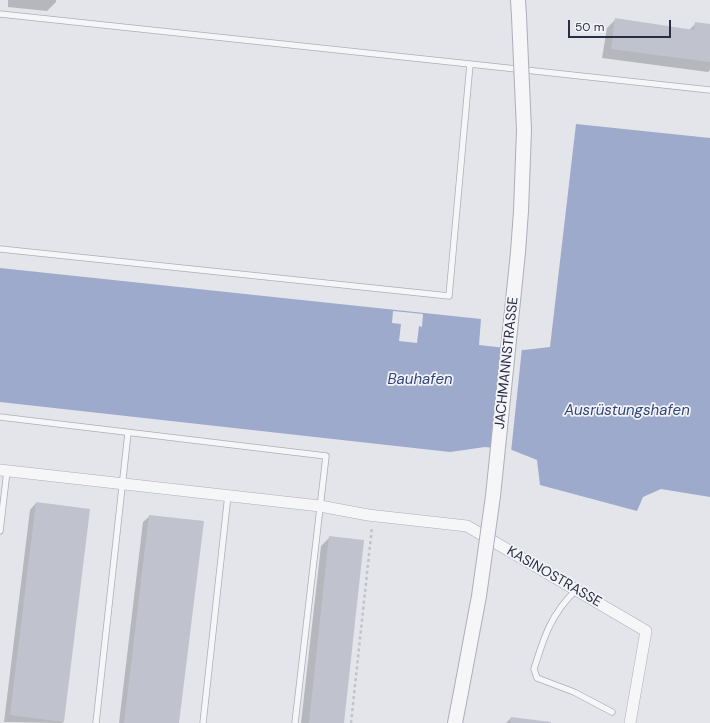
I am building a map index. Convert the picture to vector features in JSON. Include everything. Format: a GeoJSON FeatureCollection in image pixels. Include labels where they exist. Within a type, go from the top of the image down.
{"type":"FeatureCollection","features":[{"type":"Feature","properties":{"kind":"street","name":"JACHMANNSTRASSE"},"geometry":{"type":"LineString","coordinates":[[455,723],[480,588],[493,496],[518,252],[524,130],[522,54],[518,0]]}},
{"type":"Feature","properties":{"kind":"street","name":"KASINOSTRASSE"},"geometry":{"type":"LineString","coordinates":[[4,470],[320,506],[371,515],[467,526],[646,631],[630,723]]}},
{"type":"Feature","properties":{"kind":"lane"},"geometry":{"type":"LineString","coordinates":[[0,14],[710,90]]}},
{"type":"Feature","properties":{"kind":"lane"},"geometry":{"type":"LineString","coordinates":[[0,249],[449,296],[470,64]]}},
{"type":"Feature","properties":{"kind":"lane"},"geometry":{"type":"LineString","coordinates":[[0,417],[326,456],[295,723]]}},
{"type":"Feature","properties":{"kind":"lane"},"geometry":{"type":"LineString","coordinates":[[96,723],[128,433]]}},
{"type":"Feature","properties":{"kind":"lane"},"geometry":{"type":"LineString","coordinates":[[0,531],[4,470]]}},
{"type":"Feature","properties":{"kind":"lane"},"geometry":{"type":"LineString","coordinates":[[203,723],[228,495]]}},
{"type":"Feature","properties":{"kind":"lane"},"geometry":{"type":"LineString","coordinates":[[576,590],[557,611],[547,629],[534,669],[537,678],[574,692],[612,712]]}},
{"type":"Feature","properties":{"kind":"path"},"geometry":{"type":"LineString","coordinates":[[351,723],[371,515]]}},
{"type":"Feature","properties":{"kind":"water"},"geometry":{"type":"Polygon","coordinates":[[[576,124],[710,138],[710,497],[661,489],[643,497],[637,511],[540,485],[537,460],[512,450],[485,447],[450,452],[0,402],[0,268],[481,319],[479,345],[524,350],[550,347],[576,124]]]}},
{"type":"Feature","properties":{"kind":"pier"},"geometry":{"type":"Polygon","coordinates":[[[393,311],[423,314],[422,327],[419,326],[417,343],[399,341],[401,324],[392,323],[393,311]]]}},
{"type":"Feature","properties":{"kind":"pier"},"geometry":{"type":"Polygon","coordinates":[[[509,346],[522,348],[511,452],[498,450],[509,346]]]}},
{"type":"Feature","properties":{"kind":"building"},"geometry":{"type":"Polygon","coordinates":[[[615,18],[694,30],[695,22],[710,24],[710,62],[611,49],[615,18]]]}},
{"type":"Feature","properties":{"kind":"building"},"geometry":{"type":"Polygon","coordinates":[[[36,502],[90,509],[64,722],[10,715],[36,502]]]}},
{"type":"Feature","properties":{"kind":"building"},"geometry":{"type":"Polygon","coordinates":[[[149,515],[204,521],[179,723],[124,723],[149,515]]]}},
{"type":"Feature","properties":{"kind":"building"},"geometry":{"type":"Polygon","coordinates":[[[329,536],[364,540],[344,723],[309,723],[329,536]]]}},
{"type":"Feature","properties":{"kind":"building"},"geometry":{"type":"Polygon","coordinates":[[[511,717],[551,722],[551,723],[510,723],[511,717]]]}},
{"type":"Feature","properties":{"kind":"water label","name":"Bauhafen"},"geometry":{"type":"Point","coordinates":[420,380]}},
{"type":"Feature","properties":{"kind":"water label","name":"Ausrüstungshafen"},"geometry":{"type":"Point","coordinates":[627,411]}}]}
